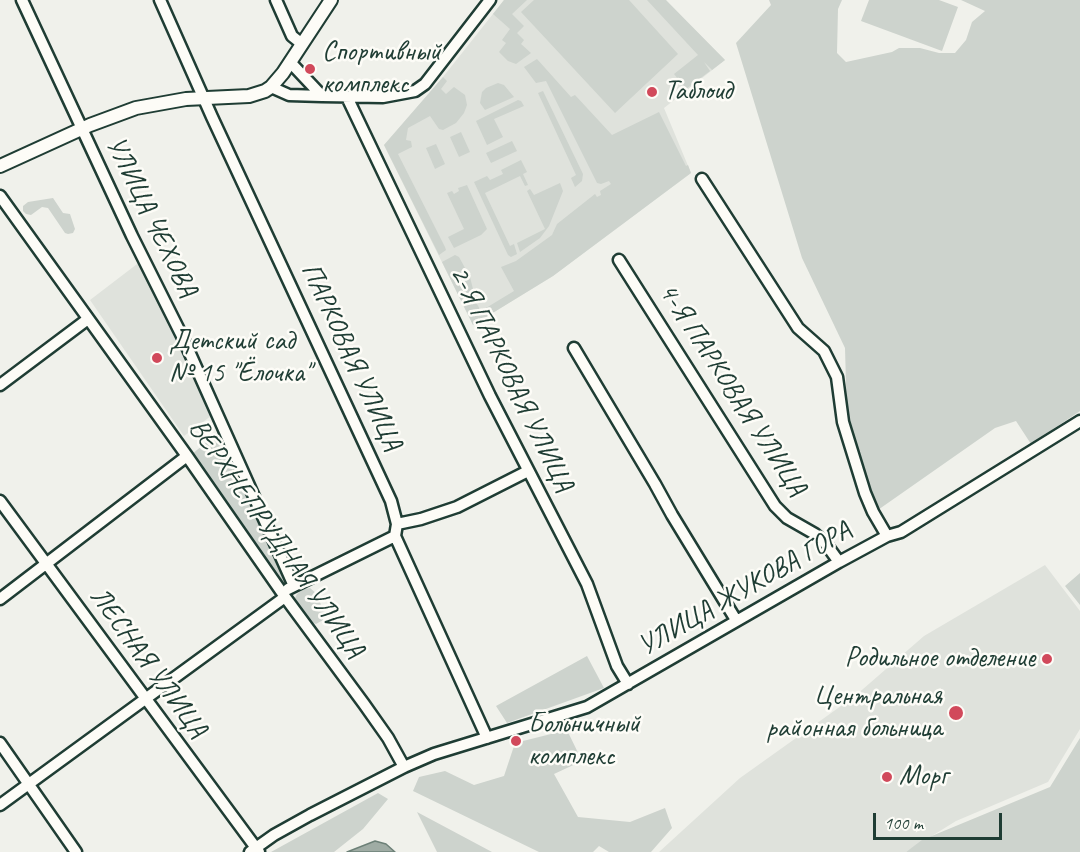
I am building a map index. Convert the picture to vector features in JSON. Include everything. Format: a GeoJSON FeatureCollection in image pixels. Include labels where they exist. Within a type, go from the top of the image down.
{"type":"FeatureCollection","features":[{"type":"Feature","properties":{"kind":"main road"},"geometry":{"type":"LineString","coordinates":[[0,166],[82,128],[152,104],[249,96],[271,87],[331,0]]}},
{"type":"Feature","properties":{"kind":"street","name":"УЛИЦА ЧЕХОВА"},"geometry":{"type":"LineString","coordinates":[[22,0],[132,237],[183,338],[294,586]]}},
{"type":"Feature","properties":{"kind":"street","name":"ПАРКОВАЯ УЛИЦА"},"geometry":{"type":"LineString","coordinates":[[160,0],[203,98],[354,419],[391,501],[397,524]]}},
{"type":"Feature","properties":{"kind":"street"},"geometry":{"type":"LineString","coordinates":[[276,0],[292,36],[302,44]]}},
{"type":"Feature","properties":{"kind":"street"},"geometry":{"type":"LineString","coordinates":[[271,87],[289,95],[347,97],[401,95],[420,88],[490,0]]}},
{"type":"Feature","properties":{"kind":"street"},"geometry":{"type":"LineString","coordinates":[[290,62],[322,96]]}},
{"type":"Feature","properties":{"kind":"street","name":"2-Я ПАРКОВАЯ УЛИЦА"},"geometry":{"type":"LineString","coordinates":[[347,97],[490,396],[587,584],[617,666],[628,684]]}},
{"type":"Feature","properties":{"kind":"street"},"geometry":{"type":"LineString","coordinates":[[702,179],[798,328],[824,351],[837,377],[843,422],[865,493],[887,537]]}},
{"type":"Feature","properties":{"kind":"street","name":"ВЕРХНЕПРУДНАЯ УЛИЦА"},"geometry":{"type":"LineString","coordinates":[[0,196],[364,704],[388,738],[404,767]]}},
{"type":"Feature","properties":{"kind":"street","name":"4-Я ПАРКОВАЯ УЛИЦА"},"geometry":{"type":"LineString","coordinates":[[619,260],[775,506],[787,518],[815,534],[826,544],[839,562]]}},
{"type":"Feature","properties":{"kind":"street"},"geometry":{"type":"LineString","coordinates":[[0,385],[88,319]]}},
{"type":"Feature","properties":{"kind":"street"},"geometry":{"type":"LineString","coordinates":[[574,348],[736,620]]}},
{"type":"Feature","properties":{"kind":"street","name":"УЛИЦА ЖУКОВА ГОРА"},"geometry":{"type":"LineString","coordinates":[[255,850],[310,815],[434,754],[587,707],[839,562],[900,531],[1080,421]]}},
{"type":"Feature","properties":{"kind":"street"},"geometry":{"type":"LineString","coordinates":[[0,599],[187,456]]}},
{"type":"Feature","properties":{"kind":"street"},"geometry":{"type":"LineString","coordinates":[[487,738],[394,536],[397,524],[457,507],[528,471]]}},
{"type":"Feature","properties":{"kind":"street","name":"ЛЕСНАЯ УЛИЦА"},"geometry":{"type":"LineString","coordinates":[[0,501],[255,850]]}},
{"type":"Feature","properties":{"kind":"street"},"geometry":{"type":"LineString","coordinates":[[0,805],[294,586],[394,536]]}},
{"type":"Feature","properties":{"kind":"street"},"geometry":{"type":"LineString","coordinates":[[0,744],[76,852]]}},
{"type":"Feature","properties":{"kind":"shaded area"},"geometry":{"type":"Polygon","coordinates":[[[504,0],[665,0],[725,60],[664,108],[691,173],[553,276],[473,325],[384,145],[443,77],[504,0]]]}},
{"type":"Feature","properties":{"kind":"shaded area"},"geometry":{"type":"Polygon","coordinates":[[[504,0],[527,0],[512,14],[524,26],[517,33],[524,40],[521,44],[531,53],[516,64],[508,61],[499,52],[506,43],[502,40],[510,29],[493,14],[504,0]]]}},
{"type":"Feature","properties":{"kind":"shaded area"},"geometry":{"type":"Polygon","coordinates":[[[534,0],[629,0],[678,54],[615,113],[521,12],[534,0]]]}},
{"type":"Feature","properties":{"kind":"shaded area"},"geometry":{"type":"Polygon","coordinates":[[[647,0],[666,0],[725,60],[712,70],[704,62],[710,71],[686,89],[674,74],[698,55],[647,0]]]}},
{"type":"Feature","properties":{"kind":"shaded area"},"geometry":{"type":"Polygon","coordinates":[[[769,0],[842,0],[838,9],[837,53],[846,62],[892,52],[899,48],[920,48],[939,53],[955,53],[966,40],[972,22],[985,11],[961,0],[1080,0],[1080,411],[1031,444],[1016,421],[995,428],[875,512],[847,419],[845,348],[802,258],[736,43],[771,5],[769,0]]]}},
{"type":"Feature","properties":{"kind":"shaded area"},"geometry":{"type":"Polygon","coordinates":[[[869,0],[939,0],[958,7],[942,51],[861,21],[869,0]]]}},
{"type":"Feature","properties":{"kind":"shaded area"},"geometry":{"type":"Polygon","coordinates":[[[537,59],[571,97],[575,95],[612,135],[659,112],[691,173],[553,276],[473,325],[442,262],[455,255],[459,257],[470,277],[473,289],[470,292],[481,311],[514,291],[501,267],[516,261],[552,235],[557,224],[595,194],[597,197],[601,195],[600,191],[611,184],[609,181],[597,183],[546,81],[536,83],[524,67],[537,59]]]}},
{"type":"Feature","properties":{"kind":"shaded area"},"geometry":{"type":"Polygon","coordinates":[[[443,77],[447,81],[441,89],[446,94],[454,87],[465,95],[467,105],[464,113],[456,123],[443,130],[439,129],[430,116],[408,128],[406,140],[411,141],[412,147],[398,154],[445,247],[446,250],[439,255],[384,145],[443,77]]]}},
{"type":"Feature","properties":{"kind":"shaded area"},"geometry":{"type":"Polygon","coordinates":[[[498,83],[504,85],[514,97],[485,110],[480,103],[482,92],[498,83]]]}},
{"type":"Feature","properties":{"kind":"shaded area"},"geometry":{"type":"Polygon","coordinates":[[[543,91],[583,174],[582,181],[575,187],[571,178],[576,175],[538,93],[543,91]]]}},
{"type":"Feature","properties":{"kind":"shaded area"},"geometry":{"type":"Polygon","coordinates":[[[518,100],[524,106],[494,119],[503,137],[487,145],[476,121],[518,100]]]}},
{"type":"Feature","properties":{"kind":"shaded area"},"geometry":{"type":"Polygon","coordinates":[[[461,132],[470,152],[459,157],[450,137],[461,132]]]}},
{"type":"Feature","properties":{"kind":"shaded area"},"geometry":{"type":"Polygon","coordinates":[[[512,141],[517,151],[491,163],[486,153],[512,141]]]}},
{"type":"Feature","properties":{"kind":"shaded area"},"geometry":{"type":"Polygon","coordinates":[[[436,144],[445,164],[435,169],[426,148],[436,144]]]}},
{"type":"Feature","properties":{"kind":"shaded area"},"geometry":{"type":"Polygon","coordinates":[[[521,160],[527,172],[523,174],[528,185],[525,186],[520,176],[485,193],[510,246],[514,244],[517,254],[511,257],[508,255],[474,182],[487,176],[490,180],[503,174],[501,170],[521,160]]]}},
{"type":"Feature","properties":{"kind":"shaded area"},"geometry":{"type":"Polygon","coordinates":[[[560,183],[563,191],[549,226],[540,238],[520,252],[517,243],[545,229],[527,191],[530,189],[534,195],[560,183]]]}},
{"type":"Feature","properties":{"kind":"shaded area"},"geometry":{"type":"Polygon","coordinates":[[[467,185],[487,229],[481,235],[454,248],[448,237],[464,229],[447,193],[452,191],[454,194],[459,191],[458,188],[467,185]]]}},
{"type":"Feature","properties":{"kind":"shaded area"},"geometry":{"type":"Polygon","coordinates":[[[53,198],[63,213],[70,214],[75,229],[73,233],[65,233],[48,208],[42,207],[31,215],[23,211],[23,206],[28,202],[53,198]]]}},
{"type":"Feature","properties":{"kind":"shaded area","name":"Детский сад № 15 \"Ёлочка\""},"geometry":{"type":"Polygon","coordinates":[[[141,261],[211,416],[184,436],[90,300],[141,261]]]}},
{"type":"Feature","properties":{"kind":"shaded area"},"geometry":{"type":"Polygon","coordinates":[[[218,433],[288,581],[283,584],[192,454],[218,433]]]}},
{"type":"Feature","properties":{"kind":"shaded area","name":"Центральная районная больница"},"geometry":{"type":"Polygon","coordinates":[[[1045,565],[1080,611],[1080,729],[1048,782],[956,821],[906,852],[659,852],[740,778],[855,696],[924,636],[1045,565]]]}},
{"type":"Feature","properties":{"kind":"shaded area"},"geometry":{"type":"Polygon","coordinates":[[[1080,573],[1080,605],[1065,586],[1080,573]]]}},
{"type":"Feature","properties":{"kind":"shaded area"},"geometry":{"type":"Polygon","coordinates":[[[310,588],[317,594],[324,613],[323,620],[316,624],[308,621],[295,598],[304,589],[310,588]]]}},
{"type":"Feature","properties":{"kind":"shaded area"},"geometry":{"type":"Polygon","coordinates":[[[587,656],[604,688],[507,723],[496,706],[587,656]]]}},
{"type":"Feature","properties":{"kind":"shaded area"},"geometry":{"type":"Polygon","coordinates":[[[567,730],[582,761],[554,774],[578,817],[630,822],[665,808],[672,828],[651,852],[609,852],[599,846],[593,852],[539,852],[413,791],[419,777],[445,771],[474,785],[504,776],[515,743],[567,730]]]}},
{"type":"Feature","properties":{"kind":"shaded area"},"geometry":{"type":"Polygon","coordinates":[[[1080,738],[1080,852],[906,852],[922,840],[1050,787],[1080,738]]]}},
{"type":"Feature","properties":{"kind":"shaded area"},"geometry":{"type":"Polygon","coordinates":[[[378,793],[388,799],[363,829],[334,852],[271,852],[378,793]]]}},
{"type":"Feature","properties":{"kind":"shaded area"},"geometry":{"type":"Polygon","coordinates":[[[417,812],[492,852],[437,852],[417,812]]]}},
{"type":"Feature","properties":{"kind":"shaded area"},"geometry":{"type":"Polygon","coordinates":[[[375,841],[386,844],[395,852],[347,852],[375,841]]]}},
{"type":"Feature","properties":{"kind":"place","name":"Спортивный комплекс"},"geometry":{"type":"Point","coordinates":[310,69]}},
{"type":"Feature","properties":{"kind":"place","name":"Таблоид"},"geometry":{"type":"Point","coordinates":[652,92]}},
{"type":"Feature","properties":{"kind":"place","name":"Детский сад № 15 \"Ёлочка\""},"geometry":{"type":"Point","coordinates":[157,358]}},
{"type":"Feature","properties":{"kind":"place","name":"Родильное отделение"},"geometry":{"type":"Point","coordinates":[1047,659]}},
{"type":"Feature","properties":{"kind":"place","name":"Центральная районная больница"},"geometry":{"type":"Point","coordinates":[956,713]}},
{"type":"Feature","properties":{"kind":"place","name":"Больничный комплекс"},"geometry":{"type":"Point","coordinates":[516,741]}},
{"type":"Feature","properties":{"kind":"place","name":"Морг"},"geometry":{"type":"Point","coordinates":[887,777]}}]}
